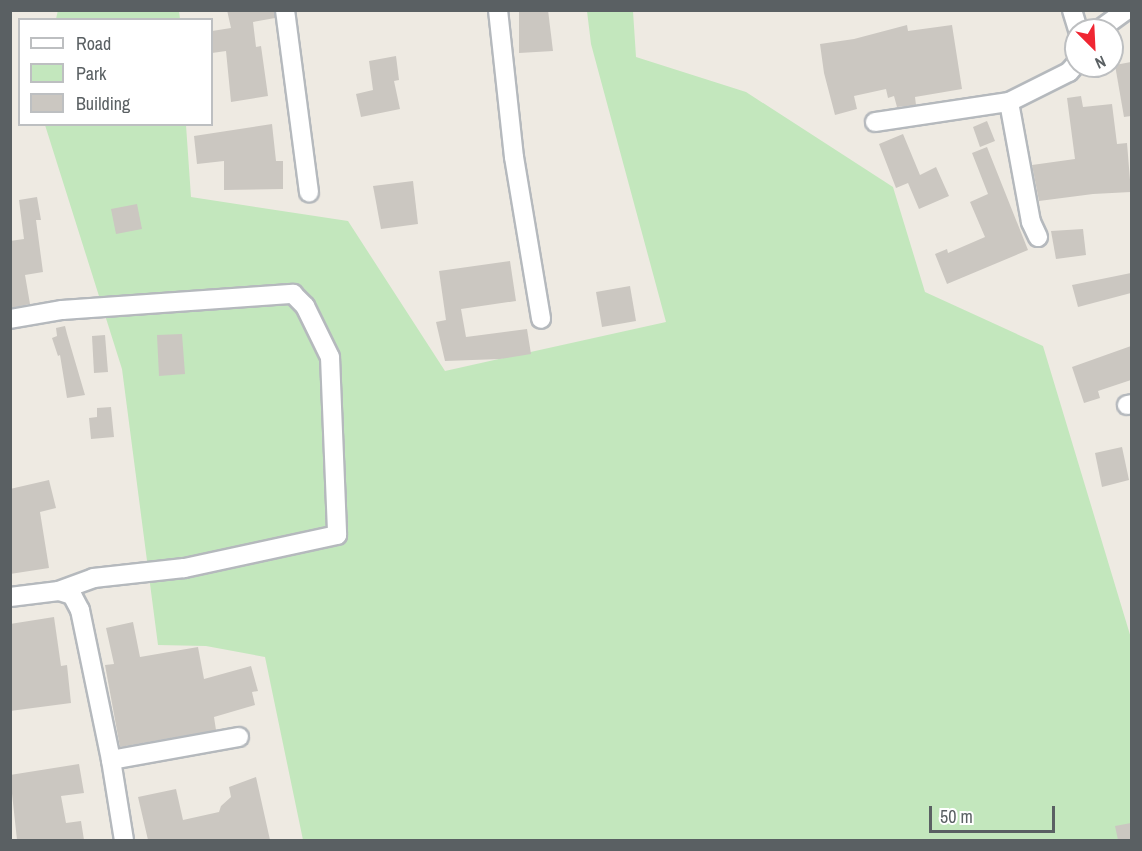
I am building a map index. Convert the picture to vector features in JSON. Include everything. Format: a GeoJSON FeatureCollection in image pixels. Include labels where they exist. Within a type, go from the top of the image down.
{"type":"FeatureCollection","features":[{"type":"Feature","properties":{"kind":"street"},"geometry":{"type":"LineString","coordinates":[[285,10],[309,192]]}},
{"type":"Feature","properties":{"kind":"street"},"geometry":{"type":"LineString","coordinates":[[498,10],[514,157],[541,319]]}},
{"type":"Feature","properties":{"kind":"street"},"geometry":{"type":"LineString","coordinates":[[874,122],[1009,102],[1064,74]]}},
{"type":"Feature","properties":{"kind":"street"},"geometry":{"type":"LineString","coordinates":[[1009,102],[1031,222],[1038,237]]}},
{"type":"Feature","properties":{"kind":"street"},"geometry":{"type":"LineString","coordinates":[[10,319],[62,310],[292,294],[305,306],[330,357],[337,535],[184,568],[94,578],[59,591],[10,597]]}},
{"type":"Feature","properties":{"kind":"street"},"geometry":{"type":"LineString","coordinates":[[59,591],[72,595],[80,610],[111,760],[124,840]]}},
{"type":"Feature","properties":{"kind":"street"},"geometry":{"type":"LineString","coordinates":[[111,760],[239,737]]}},
{"type":"Feature","properties":{"kind":"green space"},"geometry":{"type":"Polygon","coordinates":[[[58,10],[179,11],[180,18],[56,18],[58,10]]]}},
{"type":"Feature","properties":{"kind":"green space"},"geometry":{"type":"Polygon","coordinates":[[[587,11],[633,11],[636,57],[746,92],[893,187],[925,292],[1043,346],[1131,638],[1131,840],[303,840],[265,657],[206,646],[158,645],[122,369],[45,126],[186,126],[191,197],[348,221],[445,371],[666,322],[591,44],[587,11]]]}},
{"type":"Feature","properties":{"kind":"building"},"geometry":{"type":"Polygon","coordinates":[[[227,10],[274,10],[275,18],[253,22],[256,47],[261,46],[268,96],[231,102],[226,51],[213,53],[213,31],[231,28],[227,10]]]}},
{"type":"Feature","properties":{"kind":"building"},"geometry":{"type":"Polygon","coordinates":[[[519,10],[548,10],[553,51],[519,53],[519,10]]]}},
{"type":"Feature","properties":{"kind":"building"},"geometry":{"type":"Polygon","coordinates":[[[907,25],[908,31],[952,25],[962,89],[915,97],[916,105],[897,107],[894,96],[888,98],[886,89],[854,96],[857,109],[835,115],[824,73],[820,44],[854,39],[907,25]]]}},
{"type":"Feature","properties":{"kind":"building"},"geometry":{"type":"Polygon","coordinates":[[[396,56],[399,80],[394,81],[400,109],[361,117],[356,94],[373,90],[369,61],[396,56]]]}},
{"type":"Feature","properties":{"kind":"building"},"geometry":{"type":"Polygon","coordinates":[[[1131,62],[1131,116],[1124,117],[1117,78],[1124,78],[1124,63],[1131,62]]]}},
{"type":"Feature","properties":{"kind":"building"},"geometry":{"type":"Polygon","coordinates":[[[1081,96],[1083,107],[1112,104],[1117,144],[1127,143],[1131,192],[1039,201],[1032,165],[1075,159],[1067,98],[1081,96]]]}},
{"type":"Feature","properties":{"kind":"building"},"geometry":{"type":"Polygon","coordinates":[[[987,121],[995,141],[980,147],[973,127],[987,121]]]}},
{"type":"Feature","properties":{"kind":"building"},"geometry":{"type":"Polygon","coordinates":[[[272,124],[276,161],[283,161],[283,189],[224,190],[224,161],[197,164],[194,136],[272,124]]]}},
{"type":"Feature","properties":{"kind":"building"},"geometry":{"type":"Polygon","coordinates":[[[903,134],[920,175],[936,167],[949,196],[919,209],[908,183],[896,188],[879,144],[903,134]]]}},
{"type":"Feature","properties":{"kind":"building"},"geometry":{"type":"Polygon","coordinates":[[[987,147],[1028,250],[947,284],[935,254],[947,249],[948,253],[985,237],[970,202],[988,194],[972,153],[987,147]]]}},
{"type":"Feature","properties":{"kind":"building"},"geometry":{"type":"Polygon","coordinates":[[[413,181],[418,224],[381,229],[373,186],[413,181]]]}},
{"type":"Feature","properties":{"kind":"building"},"geometry":{"type":"Polygon","coordinates":[[[37,197],[41,220],[36,220],[43,272],[25,275],[30,304],[10,308],[10,241],[24,239],[19,200],[37,197]]]}},
{"type":"Feature","properties":{"kind":"building"},"geometry":{"type":"Polygon","coordinates":[[[137,204],[142,229],[116,234],[111,209],[137,204]]]}},
{"type":"Feature","properties":{"kind":"building"},"geometry":{"type":"Polygon","coordinates":[[[1083,229],[1086,255],[1056,259],[1051,231],[1083,229]]]}},
{"type":"Feature","properties":{"kind":"building"},"geometry":{"type":"Polygon","coordinates":[[[510,261],[516,301],[461,309],[466,337],[527,329],[531,354],[500,359],[445,361],[436,322],[446,320],[439,271],[510,261]]]}},
{"type":"Feature","properties":{"kind":"building"},"geometry":{"type":"Polygon","coordinates":[[[1131,273],[1131,293],[1078,307],[1072,285],[1131,273]]]}},
{"type":"Feature","properties":{"kind":"building"},"geometry":{"type":"Polygon","coordinates":[[[630,286],[636,321],[602,327],[596,292],[630,286]]]}},
{"type":"Feature","properties":{"kind":"building"},"geometry":{"type":"Polygon","coordinates":[[[65,326],[85,395],[67,398],[60,355],[58,356],[52,338],[57,336],[56,328],[65,326]]]}},
{"type":"Feature","properties":{"kind":"building"},"geometry":{"type":"Polygon","coordinates":[[[182,334],[185,374],[159,376],[157,335],[182,334]]]}},
{"type":"Feature","properties":{"kind":"building"},"geometry":{"type":"Polygon","coordinates":[[[105,335],[108,372],[94,373],[92,336],[105,335]]]}},
{"type":"Feature","properties":{"kind":"building"},"geometry":{"type":"Polygon","coordinates":[[[1131,346],[1131,380],[1098,391],[1100,398],[1084,403],[1072,367],[1131,346]]]}},
{"type":"Feature","properties":{"kind":"building"},"geometry":{"type":"Polygon","coordinates":[[[111,407],[114,437],[91,439],[89,418],[97,417],[97,408],[111,407]]]}},
{"type":"Feature","properties":{"kind":"building"},"geometry":{"type":"Polygon","coordinates":[[[1122,447],[1129,480],[1102,487],[1095,453],[1122,447]]]}},
{"type":"Feature","properties":{"kind":"building"},"geometry":{"type":"Polygon","coordinates":[[[49,480],[56,508],[40,512],[49,568],[10,574],[10,489],[49,480]]]}},
{"type":"Feature","properties":{"kind":"building"},"geometry":{"type":"Polygon","coordinates":[[[54,617],[61,666],[67,665],[71,703],[10,711],[10,624],[54,617]]]}},
{"type":"Feature","properties":{"kind":"building"},"geometry":{"type":"Polygon","coordinates":[[[133,622],[140,657],[198,647],[204,679],[251,666],[258,691],[252,692],[255,705],[214,717],[216,730],[120,747],[105,665],[114,664],[106,628],[133,622]]]}},
{"type":"Feature","properties":{"kind":"building"},"geometry":{"type":"Polygon","coordinates":[[[79,764],[84,793],[61,796],[66,823],[81,821],[84,840],[17,840],[10,775],[79,764]]]}},
{"type":"Feature","properties":{"kind":"building"},"geometry":{"type":"Polygon","coordinates":[[[256,777],[270,840],[148,840],[138,797],[176,789],[183,820],[219,812],[221,806],[231,797],[229,787],[256,777]]]}},
{"type":"Feature","properties":{"kind":"building"},"geometry":{"type":"Polygon","coordinates":[[[1131,823],[1131,840],[1118,840],[1115,826],[1131,823]]]}}]}
